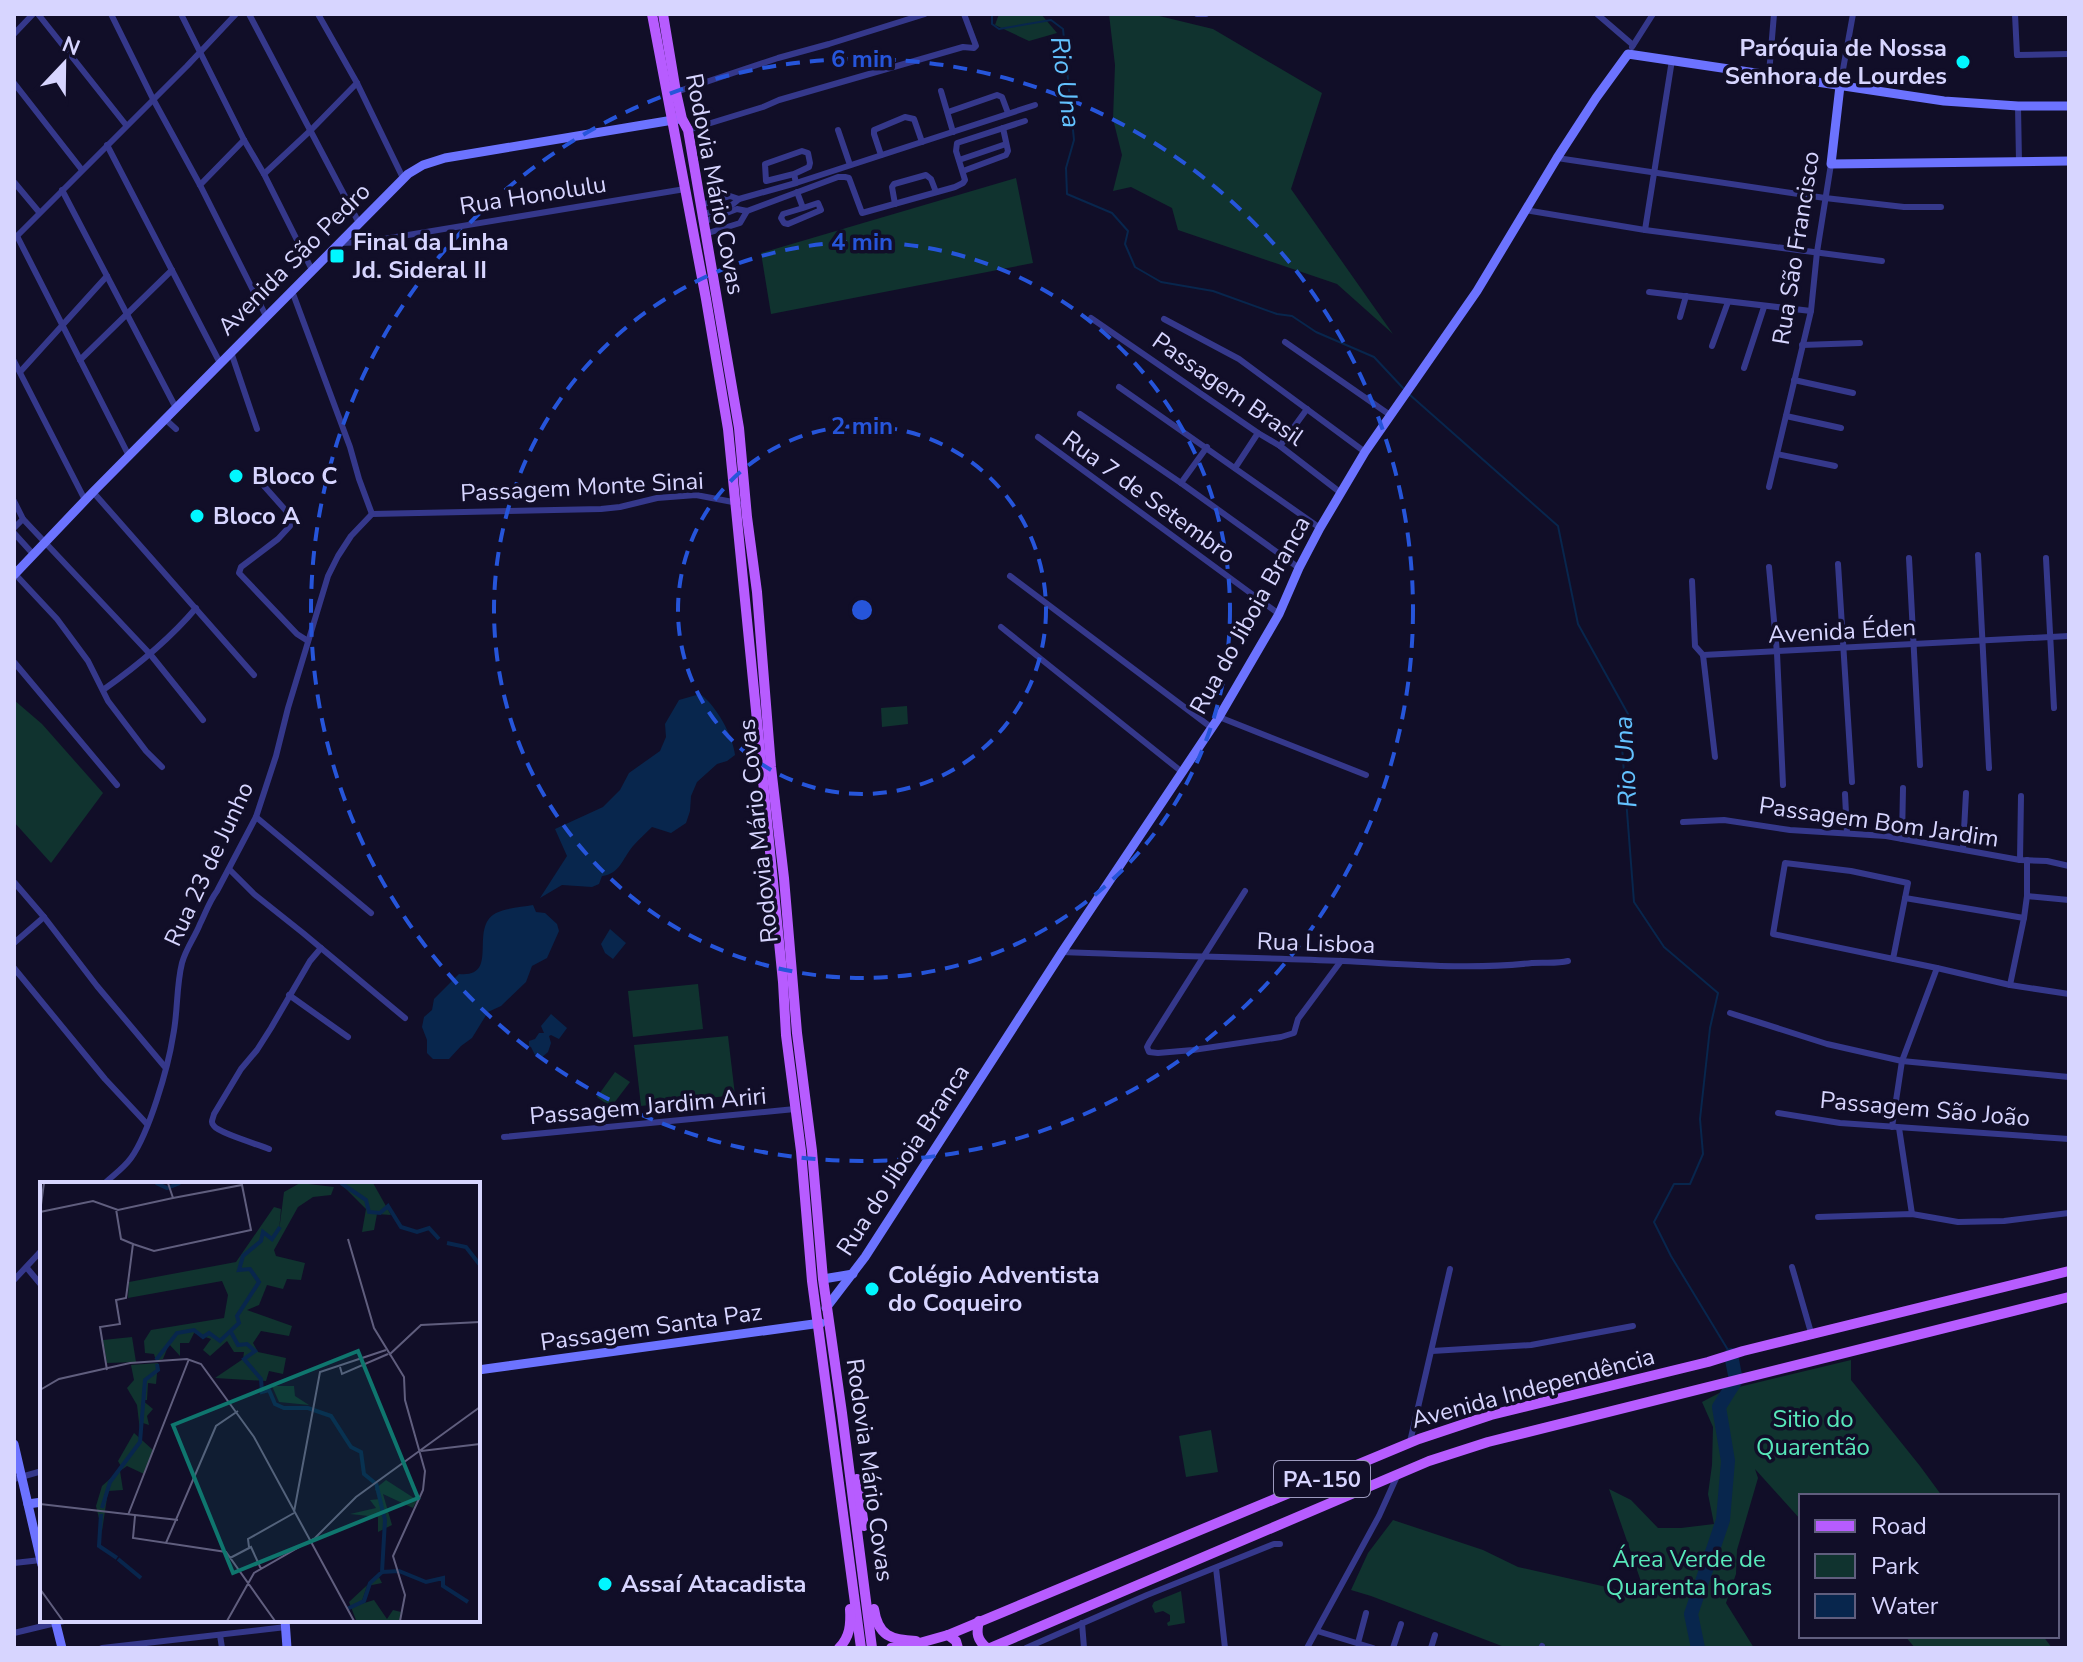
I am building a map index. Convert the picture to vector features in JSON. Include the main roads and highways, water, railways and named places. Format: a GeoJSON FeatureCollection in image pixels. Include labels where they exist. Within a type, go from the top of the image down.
{"type":"FeatureCollection","features":[{"type":"Feature","properties":{"kind":"main road","name":"Rodovia Mário Covas"},"geometry":{"type":"LineString","coordinates":[[652,14],[677,120],[688,130],[739,428],[741,503],[763,800],[786,1035],[824,1323],[842,1413],[844,1472],[861,1648]]}},
{"type":"Feature","properties":{"kind":"main road","name":"Rodovia Mário Covas"},"geometry":{"type":"LineString","coordinates":[[663,14],[676,92],[685,189],[741,503]]}},
{"type":"Feature","properties":{"kind":"main road","name":"Rua do Jiboia Branca"},"geometry":{"type":"LineString","coordinates":[[822,1309],[853,1274],[1212,728],[1279,614],[1320,528],[1365,452],[1477,291],[1557,158],[1630,50],[1840,86]]}},
{"type":"Feature","properties":{"kind":"main road"},"geometry":{"type":"LineString","coordinates":[[1840,86],[1944,101],[2069,106]]}},
{"type":"Feature","properties":{"kind":"main road","name":"Rua São Francisco"},"geometry":{"type":"LineString","coordinates":[[1840,86],[1831,164],[2069,161]]}},
{"type":"Feature","properties":{"kind":"main road","name":"Avenida São Pedro"},"geometry":{"type":"LineString","coordinates":[[14,575],[403,178],[423,165],[445,158],[677,120]]}},
{"type":"Feature","properties":{"kind":"main road","name":"Rodovia Mário Covas"},"geometry":{"type":"LineString","coordinates":[[742,517],[757,592],[797,1033],[812,1151],[818,1280]]}},
{"type":"Feature","properties":{"kind":"main road","name":"Avenida Independência"},"geometry":{"type":"LineString","coordinates":[[891,1648],[948,1635],[1395,1448],[1491,1415],[2069,1271]]}},
{"type":"Feature","properties":{"kind":"main road","name":"Rua do Jiboia Branca"},"geometry":{"type":"LineString","coordinates":[[818,1280],[853,1274]]}},
{"type":"Feature","properties":{"kind":"main road","name":"Avenida Independência"},"geometry":{"type":"LineString","coordinates":[[988,1648],[1429,1461],[1488,1442],[2069,1297]]}},
{"type":"Feature","properties":{"kind":"main road","name":"Rodovia Mário Covas"},"geometry":{"type":"LineString","coordinates":[[824,1323],[830,1412],[844,1472],[872,1648]]}},
{"type":"Feature","properties":{"kind":"main road","name":"Passagem Santa Paz"},"geometry":{"type":"LineString","coordinates":[[480,1370],[824,1323]]}},
{"type":"Feature","properties":{"kind":"main road"},"geometry":{"type":"LineString","coordinates":[[830,1412],[833,1475],[851,1625],[839,1648]]}},
{"type":"Feature","properties":{"kind":"main road"},"geometry":{"type":"LineString","coordinates":[[842,1413],[860,1495],[876,1619],[886,1635],[930,1641]]}},
{"type":"Feature","properties":{"kind":"main road"},"geometry":{"type":"LineString","coordinates":[[1415,1440],[1420,1455],[1429,1461]]}},
{"type":"Feature","properties":{"kind":"main road"},"geometry":{"type":"LineString","coordinates":[[14,1444],[18,1478],[28,1504],[40,1558]]}},
{"type":"Feature","properties":{"kind":"main road"},"geometry":{"type":"LineString","coordinates":[[1395,1448],[1401,1460],[1398,1473]]}},
{"type":"Feature","properties":{"kind":"main road"},"geometry":{"type":"LineString","coordinates":[[28,1504],[40,1502]]}},
{"type":"Feature","properties":{"kind":"main road"},"geometry":{"type":"LineString","coordinates":[[979,1621],[977,1634],[988,1648]]}},
{"type":"Feature","properties":{"kind":"main road"},"geometry":{"type":"LineString","coordinates":[[55,1622],[62,1648]]}},
{"type":"Feature","properties":{"kind":"main road"},"geometry":{"type":"LineString","coordinates":[[286,1623],[287,1648]]}},
{"type":"Feature","properties":{"kind":"main road"},"geometry":{"type":"LineString","coordinates":[[948,1635],[956,1641],[958,1648]]}},
{"type":"Feature","properties":{"kind":"water"},"geometry":{"type":"Polygon","coordinates":[[[700,694],[723,722],[735,755],[717,764],[697,782],[686,823],[671,833],[652,827],[633,846],[617,869],[602,876],[599,884],[592,887],[562,885],[540,898],[567,856],[555,829],[603,807],[620,790],[629,773],[660,751],[666,737],[665,724],[679,700],[700,694]]]}},
{"type":"Feature","properties":{"kind":"water"},"geometry":{"type":"Polygon","coordinates":[[[533,905],[536,912],[545,913],[557,924],[559,931],[547,958],[532,966],[526,982],[501,1006],[488,1012],[472,1038],[449,1059],[433,1059],[427,1053],[427,1040],[422,1027],[424,1017],[432,1010],[434,999],[459,974],[472,973],[479,968],[488,920],[500,911],[533,905]]]}},
{"type":"Feature","properties":{"kind":"water"},"geometry":{"type":"Polygon","coordinates":[[[610,929],[626,943],[613,959],[605,953],[601,944],[610,929]]]}},
{"type":"Feature","properties":{"kind":"water"},"geometry":{"type":"Polygon","coordinates":[[[551,1014],[567,1028],[559,1039],[549,1036],[551,1043],[548,1052],[541,1058],[535,1055],[529,1041],[544,1033],[541,1026],[551,1014]]]}},
{"type":"Feature","properties":{"kind":"waterway","name":"Rio Una"},"geometry":{"type":"LineString","coordinates":[[992,14],[992,24],[999,29],[1051,20],[1063,29],[1074,140],[1066,168],[1067,194],[1112,213],[1128,231],[1125,244],[1135,267],[1161,282],[1213,291],[1277,314],[1292,316],[1316,332],[1374,357],[1403,388]]}},
{"type":"Feature","properties":{"kind":"waterway","name":"Rio Una"},"geometry":{"type":"LineString","coordinates":[[1410,395],[1558,526],[1578,624],[1628,714],[1622,747],[1634,902],[1664,947],[1718,993],[1710,1028],[1700,1119],[1703,1154],[1690,1184],[1674,1184],[1654,1222],[1728,1350]]}},
{"type":"Feature","properties":{"kind":"waterway","name":"Rio Una"},"geometry":{"type":"LineString","coordinates":[[1698,1648],[1691,1614],[1723,1520],[1728,1461],[1719,1407],[1736,1380],[1731,1355]]}},
{"type":"Feature","properties":{"kind":"place","name":"Paróquia de Nossa Senhora de Lourdes"},"geometry":{"type":"Point","coordinates":[1963,62]}},
{"type":"Feature","properties":{"kind":"place","name":"Final da Linha Jd. Sideral II"},"geometry":{"type":"Point","coordinates":[337,256]}},
{"type":"Feature","properties":{"kind":"place","name":"Bloco C"},"geometry":{"type":"Point","coordinates":[236,476]}},
{"type":"Feature","properties":{"kind":"place","name":"Bloco A"},"geometry":{"type":"Point","coordinates":[197,516]}},
{"type":"Feature","properties":{"kind":"place","name":"Colégio Adventista do Coqueiro"},"geometry":{"type":"Point","coordinates":[872,1289]}},
{"type":"Feature","properties":{"kind":"place","name":"Assaí Atacadista"},"geometry":{"type":"Point","coordinates":[605,1584]}},
{"type":"Feature","properties":{"kind":"park label","name":"Sitio do Quarentão"},"geometry":{"type":"Point","coordinates":[1813,1433]}},
{"type":"Feature","properties":{"kind":"park label","name":"Área Verde de Quarenta horas"},"geometry":{"type":"Point","coordinates":[1689,1573]}}]}
